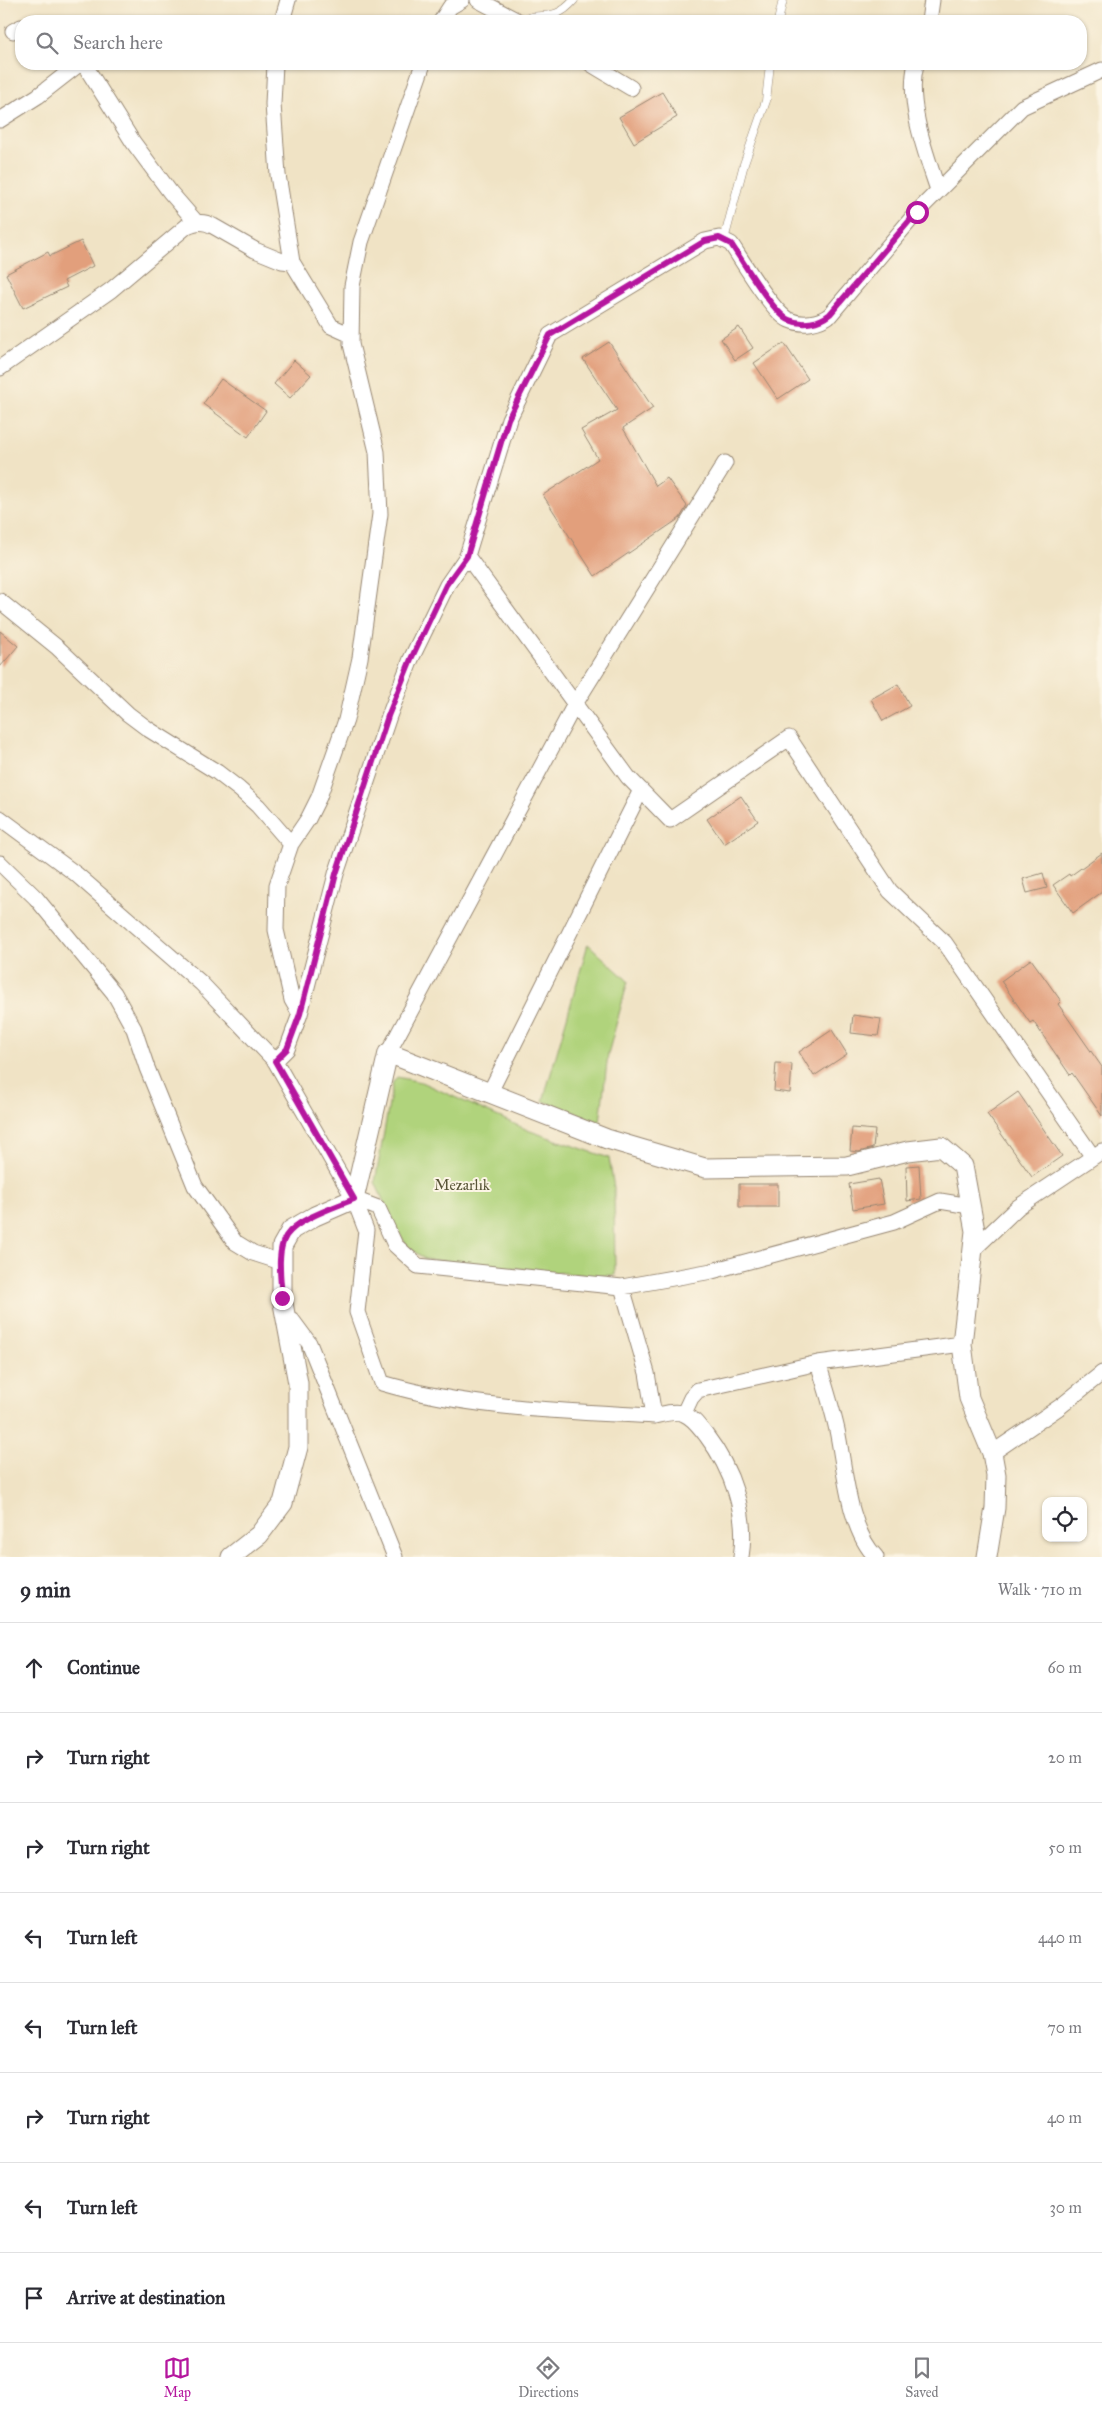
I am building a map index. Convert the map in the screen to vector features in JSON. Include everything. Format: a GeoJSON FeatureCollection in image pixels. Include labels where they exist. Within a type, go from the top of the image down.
{"type":"FeatureCollection","features":[{"type":"Feature","properties":{"kind":"street"},"geometry":{"type":"LineString","coordinates":[[284,15],[288,0]]}},
{"type":"Feature","properties":{"kind":"street"},"geometry":{"type":"LineString","coordinates":[[445,15],[450,7],[462,0]]}},
{"type":"Feature","properties":{"kind":"street"},"geometry":{"type":"LineString","coordinates":[[478,0],[507,15]]}},
{"type":"Feature","properties":{"kind":"street"},"geometry":{"type":"LineString","coordinates":[[930,15],[932,0]]}},
{"type":"Feature","properties":{"kind":"street"},"geometry":{"type":"LineString","coordinates":[[0,120],[38,96],[71,70]]}},
{"type":"Feature","properties":{"kind":"street"},"geometry":{"type":"LineString","coordinates":[[88,70],[146,161],[196,222]]}},
{"type":"Feature","properties":{"kind":"street"},"geometry":{"type":"LineString","coordinates":[[275,70],[274,104],[278,175],[292,262],[331,326],[351,335]]}},
{"type":"Feature","properties":{"kind":"street"},"geometry":{"type":"LineString","coordinates":[[300,1014],[292,1000],[275,915],[277,885],[291,844],[308,819],[318,797],[346,720],[360,658],[378,535],[381,492],[378,452],[354,361],[351,335],[351,294],[357,257],[421,70]]}},
{"type":"Feature","properties":{"kind":"street"},"geometry":{"type":"LineString","coordinates":[[601,70],[632,88]]}},
{"type":"Feature","properties":{"kind":"street"},"geometry":{"type":"LineString","coordinates":[[915,70],[914,86],[920,132],[938,190]]}},
{"type":"Feature","properties":{"kind":"street"},"geometry":{"type":"LineString","coordinates":[[275,1061],[287,1049],[300,1014],[336,874],[388,716],[411,659],[446,585],[467,556],[508,419],[550,335],[705,241],[719,238],[731,244],[777,310],[789,320],[812,323],[822,320],[830,314],[917,212],[1022,107],[1102,70]]}},
{"type":"Feature","properties":{"kind":"street"},"geometry":{"type":"LineString","coordinates":[[0,368],[111,290],[187,226],[196,222],[204,222],[270,257],[292,262]]}},
{"type":"Feature","properties":{"kind":"street"},"geometry":{"type":"LineString","coordinates":[[354,1199],[388,1053],[575,704],[726,463]]}},
{"type":"Feature","properties":{"kind":"street"},"geometry":{"type":"LineString","coordinates":[[467,556],[628,777],[670,820],[788,738],[890,890],[946,944],[1097,1154],[1018,1207],[975,1248]]}},
{"type":"Feature","properties":{"kind":"street"},"geometry":{"type":"LineString","coordinates":[[0,601],[58,648],[128,714],[148,729],[217,772],[239,789],[269,818],[291,844]]}},
{"type":"Feature","properties":{"kind":"street"},"geometry":{"type":"LineString","coordinates":[[490,1092],[641,790]]}},
{"type":"Feature","properties":{"kind":"street"},"geometry":{"type":"LineString","coordinates":[[0,818],[76,874],[201,983],[275,1061],[354,1199],[366,1230],[357,1312],[382,1383],[421,1394],[530,1409],[654,1416],[684,1413],[695,1422],[721,1455],[733,1484],[740,1511],[743,1543],[741,1557]]}},
{"type":"Feature","properties":{"kind":"street"},"geometry":{"type":"LineString","coordinates":[[0,863],[36,898],[114,993],[125,1010],[137,1035],[147,1068],[195,1186],[228,1234],[243,1248],[281,1262]]}},
{"type":"Feature","properties":{"kind":"street"},"geometry":{"type":"LineString","coordinates":[[388,1053],[607,1138],[705,1168],[847,1166],[908,1152],[941,1147],[963,1166],[975,1231],[975,1248],[967,1291],[962,1344],[969,1398],[992,1453],[996,1475],[995,1508],[986,1557]]}},
{"type":"Feature","properties":{"kind":"street"},"geometry":{"type":"LineString","coordinates":[[231,1557],[259,1535],[283,1503],[298,1447],[298,1384],[285,1320],[281,1262],[282,1246],[291,1230],[315,1216],[354,1199],[378,1208],[395,1245],[418,1266],[622,1287],[712,1271],[885,1225],[940,1201],[970,1206]]}},
{"type":"Feature","properties":{"kind":"street"},"geometry":{"type":"LineString","coordinates":[[622,1287],[647,1373],[654,1416]]}},
{"type":"Feature","properties":{"kind":"street"},"geometry":{"type":"LineString","coordinates":[[285,1320],[292,1320],[297,1324],[309,1344],[395,1557]]}},
{"type":"Feature","properties":{"kind":"street"},"geometry":{"type":"LineString","coordinates":[[684,1413],[691,1398],[698,1390],[818,1363],[962,1344]]}},
{"type":"Feature","properties":{"kind":"street"},"geometry":{"type":"LineString","coordinates":[[818,1363],[836,1428],[855,1520],[863,1542],[876,1557]]}},
{"type":"Feature","properties":{"kind":"street"},"geometry":{"type":"LineString","coordinates":[[992,1453],[1061,1406],[1102,1372]]}},
{"type":"Feature","properties":{"kind":"lane"},"geometry":{"type":"LineString","coordinates":[[554,15],[567,8],[574,0]]}},
{"type":"Feature","properties":{"kind":"lane"},"geometry":{"type":"LineString","coordinates":[[779,15],[783,0]]}},
{"type":"Feature","properties":{"kind":"lane"},"geometry":{"type":"LineString","coordinates":[[724,240],[744,164],[766,101],[769,70]]}},
{"type":"Feature","properties":{"kind":"green space"},"geometry":{"type":"Polygon","coordinates":[[[588,944],[628,981],[608,1054],[600,1122],[543,1101],[588,944]]]}},
{"type":"Feature","properties":{"kind":"green space","name":"Mezarlık"},"geometry":{"type":"Polygon","coordinates":[[[397,1077],[421,1082],[530,1131],[609,1158],[614,1188],[615,1275],[594,1276],[425,1259],[408,1247],[395,1227],[375,1182],[393,1082],[397,1077]]]}},
{"type":"Feature","properties":{"kind":"building"},"geometry":{"type":"Polygon","coordinates":[[[662,92],[677,117],[634,143],[619,117],[662,92]]]}},
{"type":"Feature","properties":{"kind":"building"},"geometry":{"type":"Polygon","coordinates":[[[81,241],[93,266],[64,281],[67,287],[23,308],[6,274],[48,252],[50,256],[81,241]]]}},
{"type":"Feature","properties":{"kind":"building"},"geometry":{"type":"Polygon","coordinates":[[[739,327],[753,348],[735,360],[721,339],[739,327]]]}},
{"type":"Feature","properties":{"kind":"building"},"geometry":{"type":"Polygon","coordinates":[[[609,342],[653,408],[623,428],[656,486],[667,478],[687,506],[680,518],[595,576],[543,495],[598,459],[581,430],[617,410],[583,359],[609,342]]]}},
{"type":"Feature","properties":{"kind":"building"},"geometry":{"type":"Polygon","coordinates":[[[784,343],[808,379],[778,399],[754,363],[784,343]]]}},
{"type":"Feature","properties":{"kind":"building"},"geometry":{"type":"Polygon","coordinates":[[[294,360],[311,375],[290,398],[274,384],[294,360]]]}},
{"type":"Feature","properties":{"kind":"building"},"geometry":{"type":"Polygon","coordinates":[[[221,379],[266,411],[248,437],[203,404],[221,379]]]}},
{"type":"Feature","properties":{"kind":"building"},"geometry":{"type":"Polygon","coordinates":[[[0,631],[18,646],[0,667],[0,631]]]}},
{"type":"Feature","properties":{"kind":"building"},"geometry":{"type":"Polygon","coordinates":[[[898,684],[910,706],[883,721],[871,699],[898,684]]]}},
{"type":"Feature","properties":{"kind":"building"},"geometry":{"type":"Polygon","coordinates":[[[741,796],[758,821],[724,844],[707,819],[741,796]]]}},
{"type":"Feature","properties":{"kind":"building"},"geometry":{"type":"Polygon","coordinates":[[[1102,853],[1102,892],[1073,913],[1053,885],[1069,874],[1070,876],[1102,853]]]}},
{"type":"Feature","properties":{"kind":"building"},"geometry":{"type":"Polygon","coordinates":[[[1043,873],[1047,888],[1027,893],[1023,879],[1043,873]]]}},
{"type":"Feature","properties":{"kind":"building"},"geometry":{"type":"Polygon","coordinates":[[[1031,959],[1061,1001],[1058,1004],[1102,1067],[1102,1116],[1072,1073],[1070,1075],[1033,1021],[1030,1023],[1001,981],[1031,959]]]}},
{"type":"Feature","properties":{"kind":"building"},"geometry":{"type":"Polygon","coordinates":[[[853,1015],[881,1019],[878,1036],[851,1033],[853,1015]]]}},
{"type":"Feature","properties":{"kind":"building"},"geometry":{"type":"Polygon","coordinates":[[[832,1030],[847,1054],[814,1076],[799,1052],[832,1030]]]}},
{"type":"Feature","properties":{"kind":"building"},"geometry":{"type":"Polygon","coordinates":[[[776,1063],[792,1064],[790,1093],[774,1091],[776,1063]]]}},
{"type":"Feature","properties":{"kind":"building"},"geometry":{"type":"Polygon","coordinates":[[[1018,1092],[1062,1156],[1032,1177],[987,1114],[1018,1092]]]}},
{"type":"Feature","properties":{"kind":"building"},"geometry":{"type":"Polygon","coordinates":[[[852,1128],[875,1130],[873,1148],[859,1152],[850,1151],[852,1128]]]}},
{"type":"Feature","properties":{"kind":"building"},"geometry":{"type":"Polygon","coordinates":[[[919,1165],[921,1199],[907,1201],[906,1166],[919,1165]]]}},
{"type":"Feature","properties":{"kind":"building"},"geometry":{"type":"Polygon","coordinates":[[[879,1179],[884,1204],[853,1209],[849,1184],[879,1179]]]}},
{"type":"Feature","properties":{"kind":"building"},"geometry":{"type":"Polygon","coordinates":[[[739,1184],[778,1184],[778,1207],[739,1207],[739,1184]]]}},
{"type":"Feature","properties":{"kind":"route"},"geometry":{"type":"LineString","coordinates":[[282,1298],[281,1262],[282,1246],[285,1237],[291,1230],[315,1216],[354,1199],[275,1061],[287,1049],[300,1014],[336,874],[388,716],[411,659],[446,585],[467,556],[508,419],[550,335],[705,241],[719,238],[731,244],[777,310],[789,320],[812,323],[822,320],[830,314],[917,212]]}}]}
